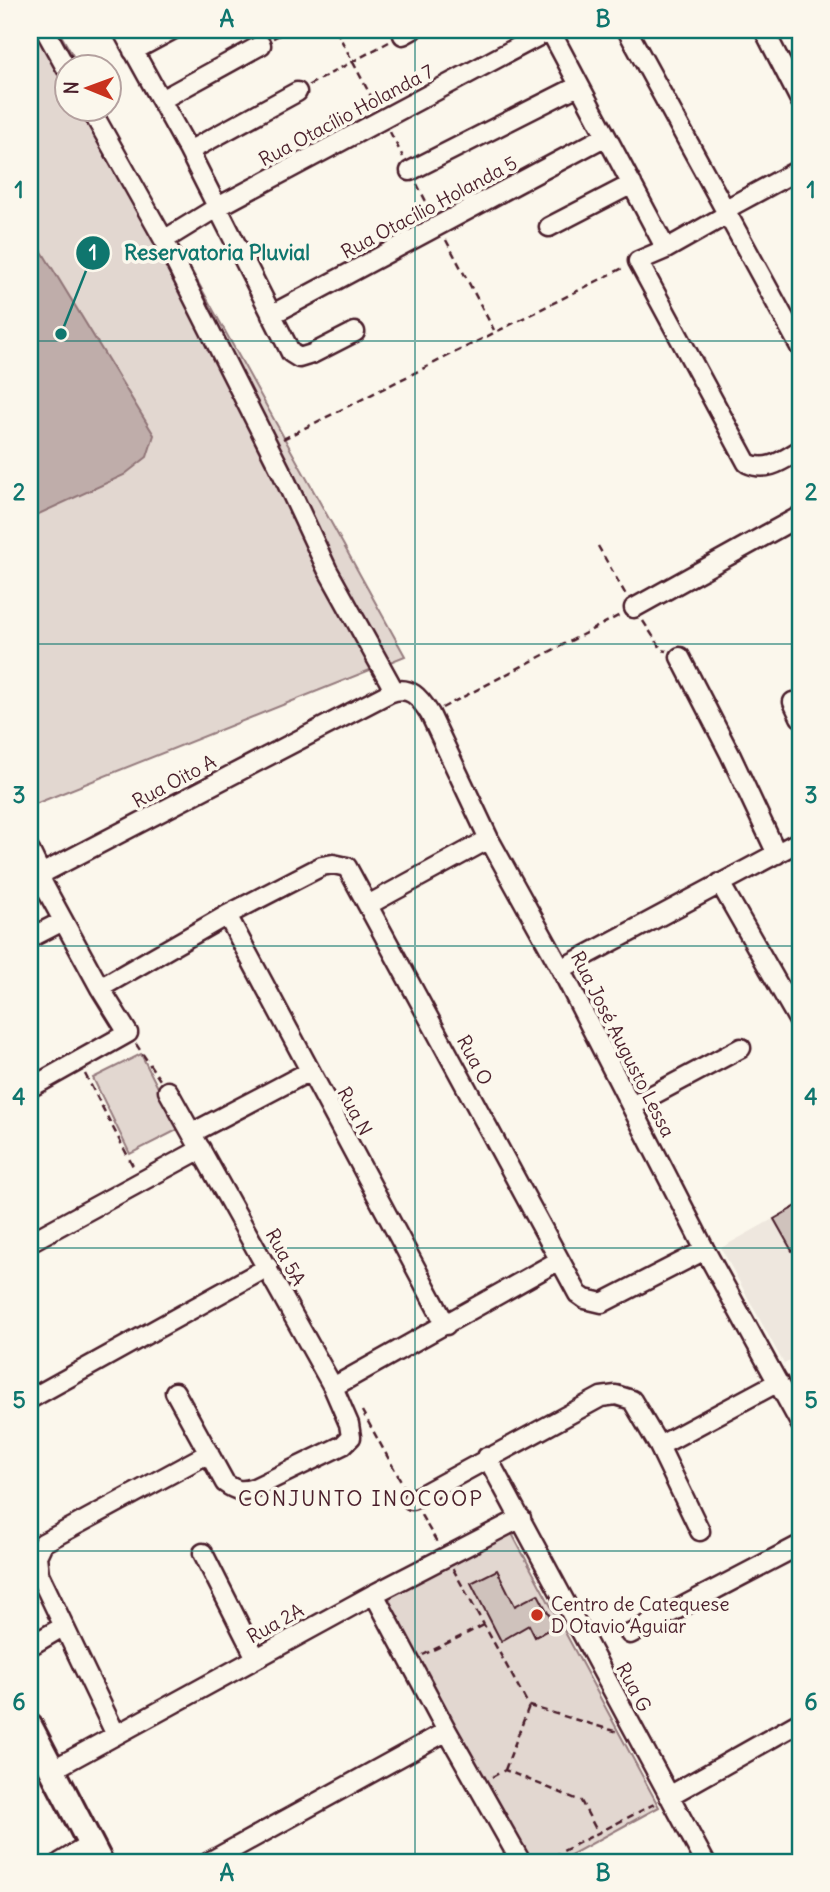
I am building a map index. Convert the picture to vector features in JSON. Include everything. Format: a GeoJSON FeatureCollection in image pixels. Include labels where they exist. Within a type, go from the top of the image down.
{"type":"FeatureCollection","features":[{"type":"Feature","properties":{"kind":"street"},"geometry":{"type":"LineString","coordinates":[[45,30],[57,52]]}},
{"type":"Feature","properties":{"kind":"street"},"geometry":{"type":"LineString","coordinates":[[122,30],[189,151],[291,353],[299,358],[312,354],[355,332]]}},
{"type":"Feature","properties":{"kind":"street"},"geometry":{"type":"LineString","coordinates":[[133,51],[172,30]]}},
{"type":"Feature","properties":{"kind":"street"},"geometry":{"type":"LineString","coordinates":[[550,30],[666,249]]}},
{"type":"Feature","properties":{"kind":"street","name":"Rua Otacílio Holanda 7"},"geometry":{"type":"LineString","coordinates":[[164,240],[216,208],[550,30]]}},
{"type":"Feature","properties":{"kind":"street"},"geometry":{"type":"LineString","coordinates":[[627,30],[800,347]]}},
{"type":"Feature","properties":{"kind":"street"},"geometry":{"type":"LineString","coordinates":[[764,30],[800,100]]}},
{"type":"Feature","properties":{"kind":"street"},"geometry":{"type":"LineString","coordinates":[[161,100],[261,45]]}},
{"type":"Feature","properties":{"kind":"street"},"geometry":{"type":"LineString","coordinates":[[410,171],[578,86]]}},
{"type":"Feature","properties":{"kind":"street"},"geometry":{"type":"LineString","coordinates":[[189,151],[297,92]]}},
{"type":"Feature","properties":{"kind":"street","name":"Rua José Augusto Lessa"},"geometry":{"type":"LineString","coordinates":[[98,122],[164,240],[327,569],[400,690],[420,698],[430,714],[489,839],[561,969],[705,1250],[800,1423]]}},
{"type":"Feature","properties":{"kind":"street","name":"Rua Otacílio Holanda 5"},"geometry":{"type":"LineString","coordinates":[[271,315],[606,136]]}},
{"type":"Feature","properties":{"kind":"street"},"geometry":{"type":"LineString","coordinates":[[800,169],[666,249],[638,261],[747,463],[754,466],[771,466],[800,450]]}},
{"type":"Feature","properties":{"kind":"street"},"geometry":{"type":"LineString","coordinates":[[549,226],[632,184]]}},
{"type":"Feature","properties":{"kind":"street"},"geometry":{"type":"LineString","coordinates":[[634,608],[800,516]]}},
{"type":"Feature","properties":{"kind":"street"},"geometry":{"type":"LineString","coordinates":[[680,657],[777,854]]}},
{"type":"Feature","properties":{"kind":"street","name":"Rua Oito A"},"geometry":{"type":"LineString","coordinates":[[42,876],[400,690]]}},
{"type":"Feature","properties":{"kind":"street"},"geometry":{"type":"LineString","coordinates":[[368,905],[489,839]]}},
{"type":"Feature","properties":{"kind":"street"},"geometry":{"type":"LineString","coordinates":[[561,969],[800,841]]}},
{"type":"Feature","properties":{"kind":"street"},"geometry":{"type":"LineString","coordinates":[[30,851],[42,876],[41,880],[63,921],[128,1033],[30,1088]]}},
{"type":"Feature","properties":{"kind":"street","name":"Rua O"},"geometry":{"type":"LineString","coordinates":[[227,915],[322,866],[333,864],[347,867],[558,1261],[578,1294],[585,1299],[602,1303],[705,1250]]}},
{"type":"Feature","properties":{"kind":"street"},"geometry":{"type":"LineString","coordinates":[[720,883],[800,1023]]}},
{"type":"Feature","properties":{"kind":"street"},"geometry":{"type":"LineString","coordinates":[[100,988],[227,915]]}},
{"type":"Feature","properties":{"kind":"street","name":"Rua N"},"geometry":{"type":"LineString","coordinates":[[227,915],[446,1325]]}},
{"type":"Feature","properties":{"kind":"street"},"geometry":{"type":"LineString","coordinates":[[30,938],[63,921]]}},
{"type":"Feature","properties":{"kind":"street"},"geometry":{"type":"LineString","coordinates":[[632,1106],[741,1048]]}},
{"type":"Feature","properties":{"kind":"street"},"geometry":{"type":"LineString","coordinates":[[30,1242],[141,1182],[196,1141],[310,1071]]}},
{"type":"Feature","properties":{"kind":"street","name":"Rua 5A"},"geometry":{"type":"LineString","coordinates":[[168,1091],[268,1267],[340,1384],[351,1430],[351,1437],[344,1445],[243,1491],[235,1490],[225,1483],[209,1453]]}},
{"type":"Feature","properties":{"kind":"street"},"geometry":{"type":"LineString","coordinates":[[340,1384],[558,1261]]}},
{"type":"Feature","properties":{"kind":"street"},"geometry":{"type":"LineString","coordinates":[[30,1399],[268,1267]]}},
{"type":"Feature","properties":{"kind":"street"},"geometry":{"type":"LineString","coordinates":[[659,1446],[778,1382]]}},
{"type":"Feature","properties":{"kind":"street"},"geometry":{"type":"LineString","coordinates":[[116,1735],[36,1566],[37,1556],[43,1543],[209,1453],[175,1392]]}},
{"type":"Feature","properties":{"kind":"street"},"geometry":{"type":"LineString","coordinates":[[412,1500],[601,1397],[616,1395],[632,1400],[638,1409],[659,1446],[699,1531]]}},
{"type":"Feature","properties":{"kind":"street","name":"Rua G"},"geometry":{"type":"LineString","coordinates":[[487,1457],[705,1862]]}},
{"type":"Feature","properties":{"kind":"street","name":"Rua 2A"},"geometry":{"type":"LineString","coordinates":[[52,1770],[374,1594],[521,1518]]}},
{"type":"Feature","properties":{"kind":"street"},"geometry":{"type":"LineString","coordinates":[[630,1634],[800,1545]]}},
{"type":"Feature","properties":{"kind":"street"},"geometry":{"type":"LineString","coordinates":[[202,1553],[256,1658]]}},
{"type":"Feature","properties":{"kind":"street"},"geometry":{"type":"LineString","coordinates":[[374,1594],[521,1862]]}},
{"type":"Feature","properties":{"kind":"street"},"geometry":{"type":"LineString","coordinates":[[30,1646],[64,1626]]}},
{"type":"Feature","properties":{"kind":"street"},"geometry":{"type":"LineString","coordinates":[[669,1796],[800,1722]]}},
{"type":"Feature","properties":{"kind":"street"},"geometry":{"type":"LineString","coordinates":[[30,1727],[95,1853],[61,1862]]}},
{"type":"Feature","properties":{"kind":"street"},"geometry":{"type":"LineString","coordinates":[[210,1861],[447,1731]]}},
{"type":"Feature","properties":{"kind":"path"},"geometry":{"type":"LineString","coordinates":[[336,30],[383,119]]}},
{"type":"Feature","properties":{"kind":"path"},"geometry":{"type":"LineString","coordinates":[[297,92],[408,32]]}},
{"type":"Feature","properties":{"kind":"path"},"geometry":{"type":"LineString","coordinates":[[284,439],[638,261]]}},
{"type":"Feature","properties":{"kind":"path"},"geometry":{"type":"LineString","coordinates":[[430,714],[634,608]]}},
{"type":"Feature","properties":{"kind":"path"},"geometry":{"type":"LineString","coordinates":[[128,1033],[168,1091]]}},
{"type":"Feature","properties":{"kind":"path"},"geometry":{"type":"LineString","coordinates":[[79,1062],[141,1182]]}},
{"type":"Feature","properties":{"kind":"path"},"geometry":{"type":"LineString","coordinates":[[340,1384],[446,1556],[529,1706],[638,1738]]}},
{"type":"Feature","properties":{"kind":"path"},"geometry":{"type":"LineString","coordinates":[[410,1662],[484,1625]]}},
{"type":"Feature","properties":{"kind":"path"},"geometry":{"type":"LineString","coordinates":[[479,1785],[505,1770],[529,1706]]}},
{"type":"Feature","properties":{"kind":"path"},"geometry":{"type":"LineString","coordinates":[[505,1770],[581,1801],[598,1833]]}},
{"type":"Feature","properties":{"kind":"path"},"geometry":{"type":"LineString","coordinates":[[542,1862],[669,1796]]}},
{"type":"Feature","properties":{"kind":"shaded area"},"geometry":{"type":"Polygon","coordinates":[[[30,30],[58,30],[71,52],[52,52],[52,122],[109,122],[405,656],[30,806],[30,30]]]}},
{"type":"Feature","properties":{"kind":"shaded area"},"geometry":{"type":"Polygon","coordinates":[[[30,232],[154,435],[147,457],[124,475],[30,518],[30,232]]]}},
{"type":"Feature","properties":{"kind":"shaded area"},"geometry":{"type":"Polygon","coordinates":[[[141,1054],[179,1129],[130,1154],[93,1078],[141,1054]]]}},
{"type":"Feature","properties":{"kind":"shaded area"},"geometry":{"type":"Polygon","coordinates":[[[800,1204],[800,1356],[784,1364],[721,1248],[800,1204]]]}},
{"type":"Feature","properties":{"kind":"shaded area"},"geometry":{"type":"Polygon","coordinates":[[[510,1530],[659,1807],[558,1862],[527,1862],[386,1598],[510,1530]]]}},
{"type":"Feature","properties":{"kind":"building"},"geometry":{"type":"Polygon","coordinates":[[[800,1204],[800,1247],[792,1251],[774,1219],[800,1204]]]}},
{"type":"Feature","properties":{"kind":"building"},"geometry":{"type":"Polygon","coordinates":[[[497,1570],[515,1606],[538,1594],[555,1626],[535,1637],[529,1625],[501,1641],[471,1583],[497,1570]]]}},
{"type":"Feature","properties":{"kind":"place","name":"Reservatoria Pluvial"},"geometry":{"type":"Point","coordinates":[61,334]}},
{"type":"Feature","properties":{"kind":"place","name":"Centro de Catequese D Otavio Aguiar"},"geometry":{"type":"Point","coordinates":[537,1615]}},
{"type":"Feature","properties":{"kind":"district","name":"CONJUNTO INOCOOP"},"geometry":{"type":"Point","coordinates":[361,1499]}}]}
